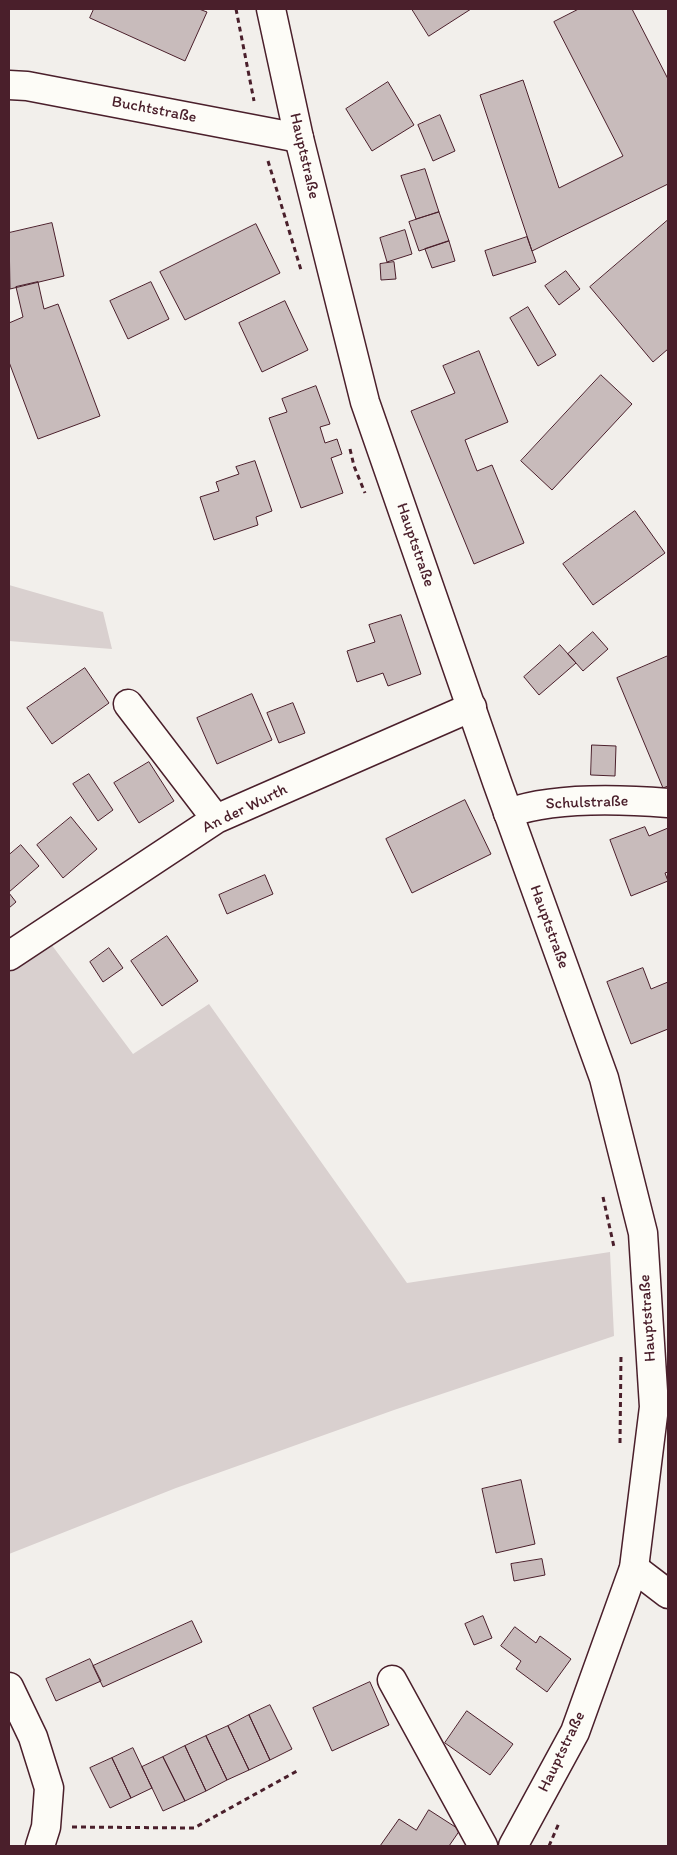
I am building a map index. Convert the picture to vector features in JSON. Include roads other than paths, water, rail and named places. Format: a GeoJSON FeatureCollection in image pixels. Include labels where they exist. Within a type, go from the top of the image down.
{"type":"FeatureCollection","features":[{"type":"Feature","properties":{"kind":"main road","name":"Hauptstraße"},"geometry":{"type":"LineString","coordinates":[[271,9],[298,138],[365,402],[508,813],[604,1078],[643,1233],[654,1406],[634,1568],[575,1732],[513,1846]]}},
{"type":"Feature","properties":{"kind":"main road","name":"Buchtstraße"},"geometry":{"type":"LineString","coordinates":[[9,85],[26,86],[298,138]]}},
{"type":"Feature","properties":{"kind":"main road"},"geometry":{"type":"LineString","coordinates":[[128,704],[216,819]]}},
{"type":"Feature","properties":{"kind":"main road","name":"An der Wurth"},"geometry":{"type":"LineString","coordinates":[[9,956],[216,819],[472,707]]}},
{"type":"Feature","properties":{"kind":"main road","name":"Schulstraße"},"geometry":{"type":"LineString","coordinates":[[508,813],[531,805],[630,800],[668,803]]}},
{"type":"Feature","properties":{"kind":"main road"},"geometry":{"type":"LineString","coordinates":[[634,1568],[668,1594]]}},
{"type":"Feature","properties":{"kind":"main road"},"geometry":{"type":"LineString","coordinates":[[392,1680],[484,1846]]}},
{"type":"Feature","properties":{"kind":"main road"},"geometry":{"type":"LineString","coordinates":[[9,1687],[33,1736],[49,1788],[43,1836]]}}]}
